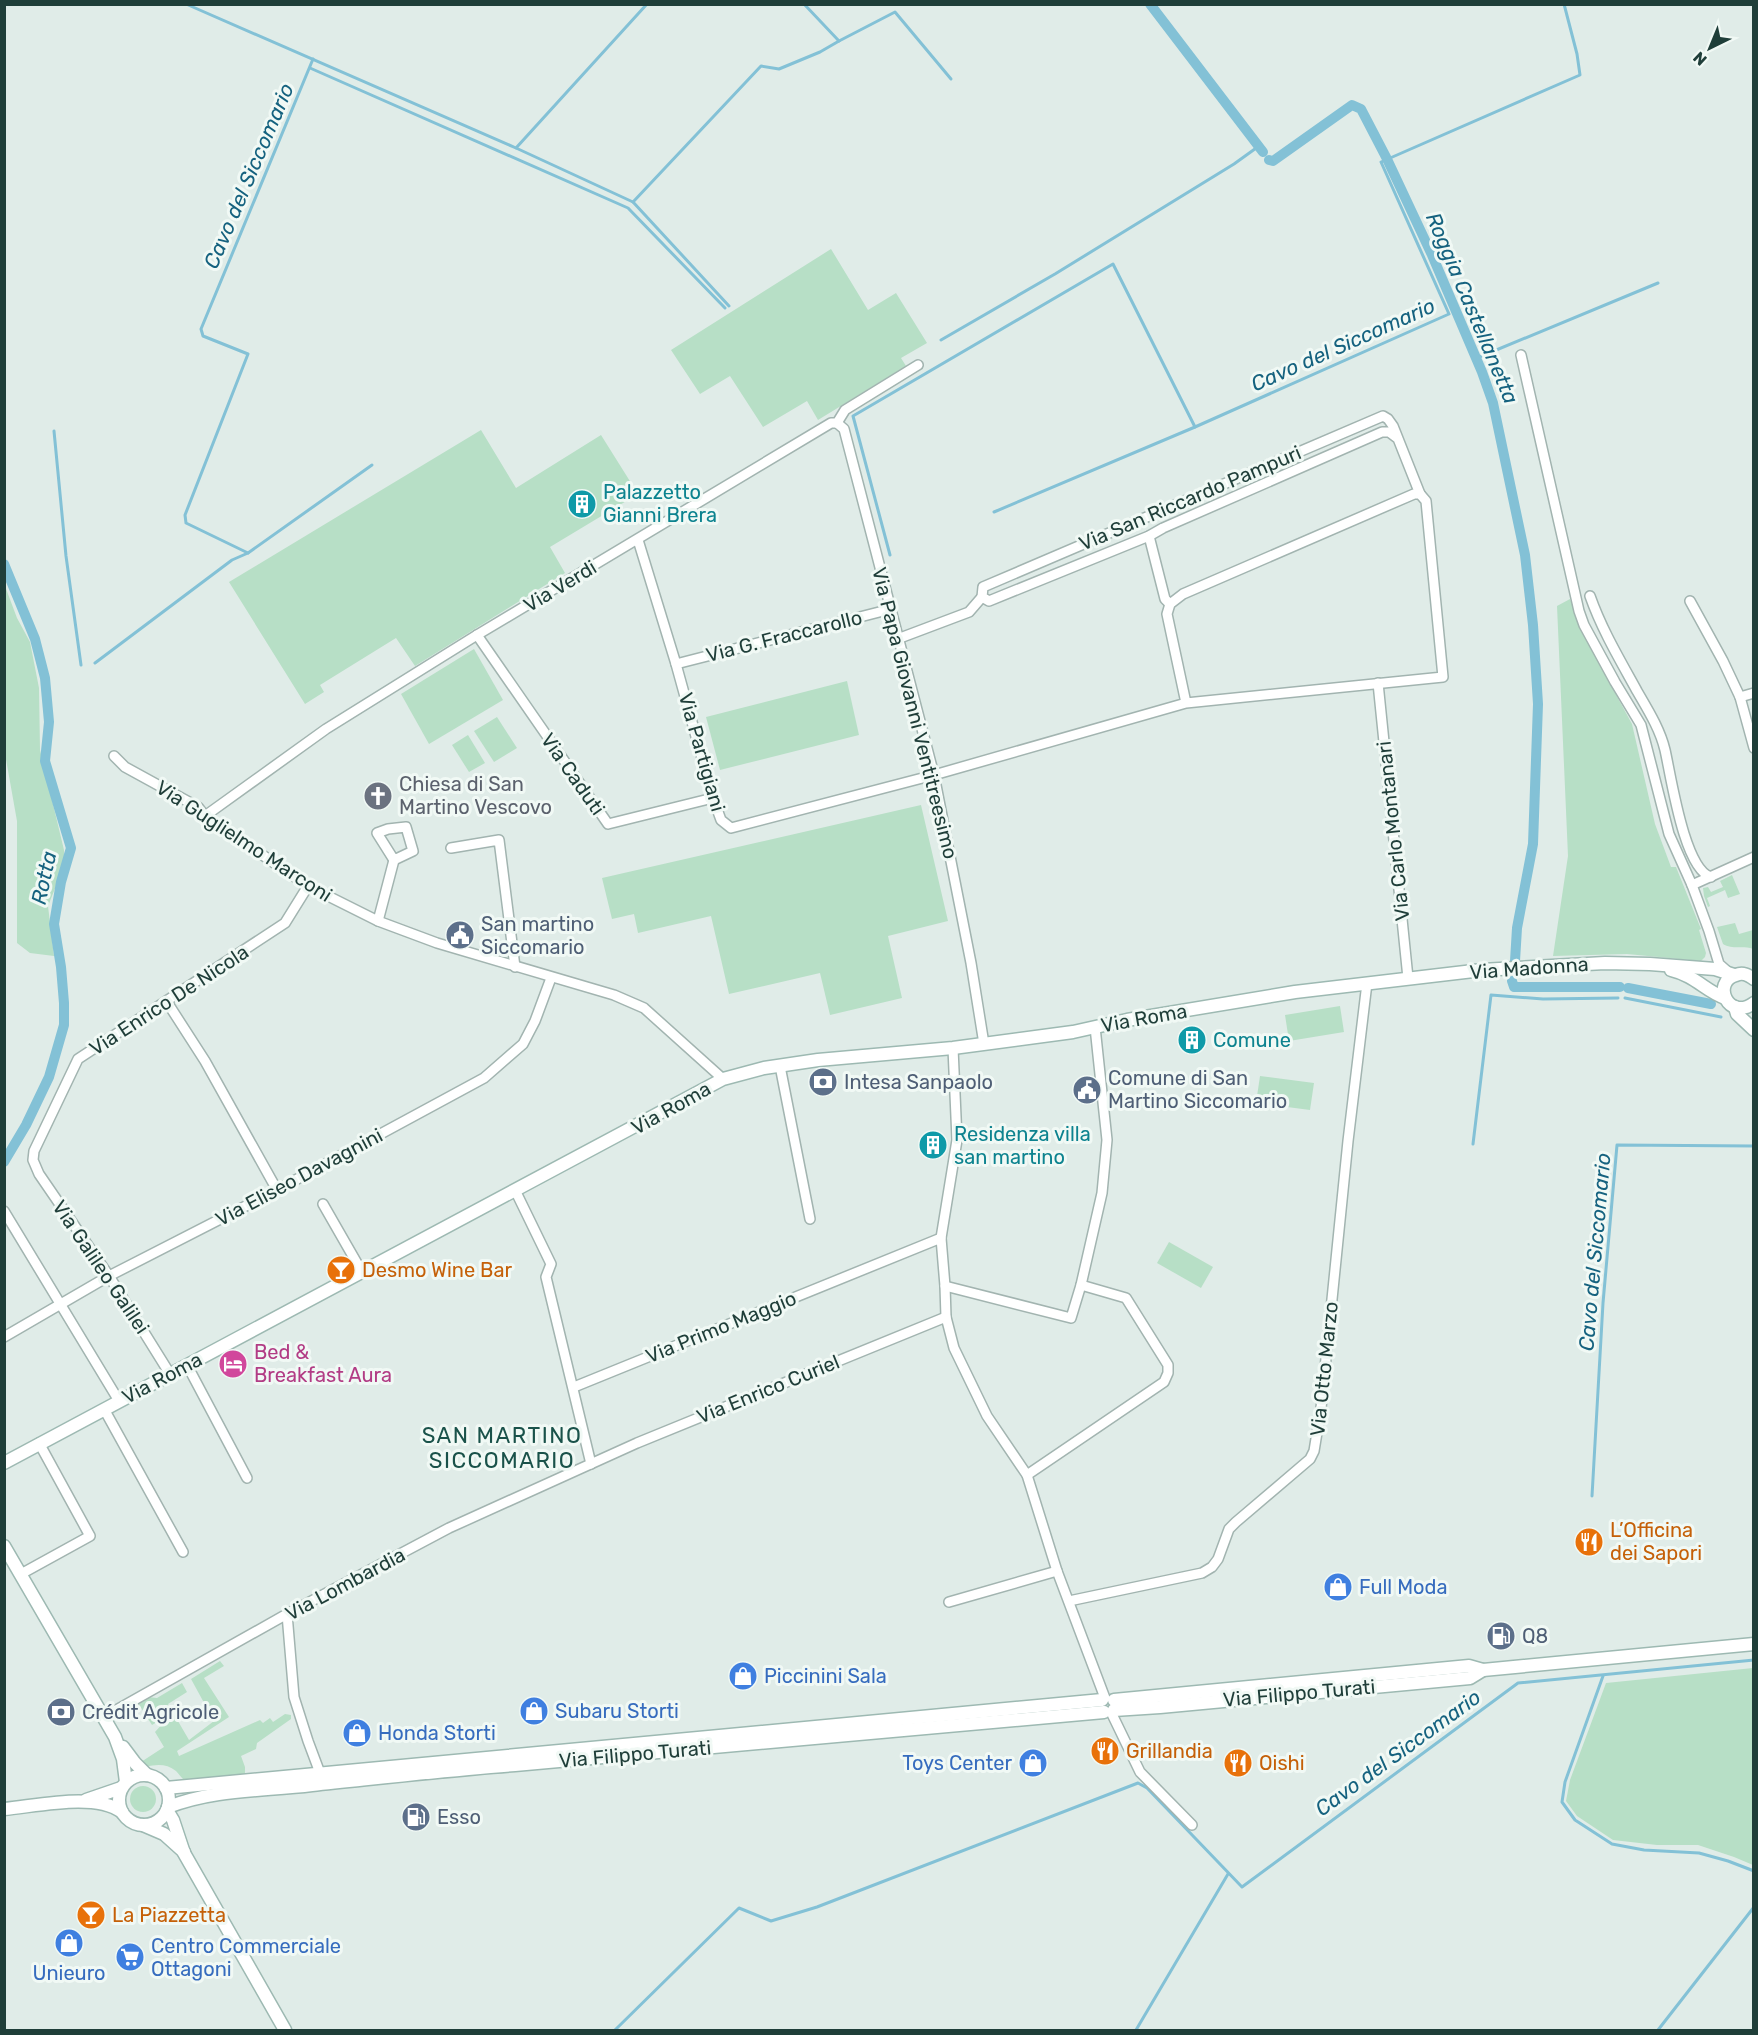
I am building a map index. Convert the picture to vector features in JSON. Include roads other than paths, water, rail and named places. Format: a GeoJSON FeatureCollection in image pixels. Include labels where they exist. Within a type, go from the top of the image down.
{"type":"FeatureCollection","features":[{"type":"Feature","properties":{"kind":"main road","name":"Via Madonna"},"geometry":{"type":"LineString","coordinates":[[1408,978],[1482,970],[1605,963],[1650,964]]}},
{"type":"Feature","properties":{"kind":"main road"},"geometry":{"type":"LineString","coordinates":[[1650,964],[1715,969],[1734,975],[1753,977]]}},
{"type":"Feature","properties":{"kind":"main road"},"geometry":{"type":"LineString","coordinates":[[1650,964],[1686,974],[1715,995],[1725,998],[1735,1007],[1737,1014],[1754,1030]]}},
{"type":"Feature","properties":{"kind":"main road"},"geometry":{"type":"LineString","coordinates":[[1725,998],[1724,987],[1734,975]]}},
{"type":"Feature","properties":{"kind":"main road","name":"Via Roma"},"geometry":{"type":"LineString","coordinates":[[5,1462],[723,1079],[764,1068],[818,1060],[953,1048],[1073,1032],[1286,993],[1408,978]]}},
{"type":"Feature","properties":{"kind":"main road"},"geometry":{"type":"LineString","coordinates":[[1735,1007],[1753,1006]]}},
{"type":"Feature","properties":{"kind":"main road"},"geometry":{"type":"LineString","coordinates":[[5,1547],[115,1737],[123,1759],[123,1785],[118,1800],[122,1812],[127,1819],[164,1834],[184,1853]]}},
{"type":"Feature","properties":{"kind":"main road","name":"Via Filippo Turati"},"geometry":{"type":"LineString","coordinates":[[166,1788],[1108,1705],[1160,1707],[1470,1678],[1483,1670],[1754,1644]]}},
{"type":"Feature","properties":{"kind":"main road","name":"Via Filippo Turati"},"geometry":{"type":"LineString","coordinates":[[167,1809],[190,1798],[211,1794],[978,1722],[1108,1705]]}},
{"type":"Feature","properties":{"kind":"main road"},"geometry":{"type":"LineString","coordinates":[[115,1737],[147,1775]]}},
{"type":"Feature","properties":{"kind":"main road"},"geometry":{"type":"LineString","coordinates":[[82,1801],[123,1785],[139,1775],[157,1778],[166,1788],[169,1796],[167,1809],[157,1821],[143,1825]]}},
{"type":"Feature","properties":{"kind":"main road"},"geometry":{"type":"LineString","coordinates":[[4,1809],[82,1801],[112,1805],[122,1812]]}},
{"type":"Feature","properties":{"kind":"main road"},"geometry":{"type":"LineString","coordinates":[[167,1809],[184,1853],[285,2031]]}},
{"type":"Feature","properties":{"kind":"street"},"geometry":{"type":"LineString","coordinates":[[1521,355],[1579,611],[1584,625],[1641,725],[1668,834],[1692,885],[1719,964],[1734,975]]}},
{"type":"Feature","properties":{"kind":"street","name":"Via Verdi"},"geometry":{"type":"LineString","coordinates":[[205,816],[326,729],[477,635],[831,423],[837,423],[845,410],[918,365]]}},
{"type":"Feature","properties":{"kind":"street","name":"Via San Riccardo Pampuri"},"geometry":{"type":"LineString","coordinates":[[900,638],[969,612],[982,597],[983,587],[1383,416],[1393,426],[1420,494],[1426,501],[1443,677],[1378,683]]}},
{"type":"Feature","properties":{"kind":"street","name":"Via Papa Giovanni Ventitreesimo"},"geometry":{"type":"LineString","coordinates":[[837,423],[844,429],[934,775],[971,963],[984,1044]]}},
{"type":"Feature","properties":{"kind":"street","name":"Via San Riccardo Pampuri"},"geometry":{"type":"LineString","coordinates":[[982,597],[988,601],[1145,538],[1382,432],[1389,432],[1397,438]]}},
{"type":"Feature","properties":{"kind":"street"},"geometry":{"type":"LineString","coordinates":[[1170,604],[1194,589],[1414,494],[1420,494]]}},
{"type":"Feature","properties":{"kind":"street"},"geometry":{"type":"LineString","coordinates":[[1156,513],[1163,528]]}},
{"type":"Feature","properties":{"kind":"street"},"geometry":{"type":"LineString","coordinates":[[1132,522],[1145,538]]}},
{"type":"Feature","properties":{"kind":"street","name":"Via San Riccardo Pampuri"},"geometry":{"type":"LineString","coordinates":[[1145,538],[1165,599],[1170,604],[1167,614],[1186,703]]}},
{"type":"Feature","properties":{"kind":"street","name":"Via Partigiani"},"geometry":{"type":"LineString","coordinates":[[638,540],[676,664],[713,798],[721,820],[731,828],[934,775]]}},
{"type":"Feature","properties":{"kind":"street"},"geometry":{"type":"LineString","coordinates":[[1590,596],[1604,631],[1653,720],[1663,744],[1680,821],[1692,857],[1702,873],[1711,877]]}},
{"type":"Feature","properties":{"kind":"street"},"geometry":{"type":"LineString","coordinates":[[1690,601],[1740,697],[1754,748]]}},
{"type":"Feature","properties":{"kind":"street","name":"Via G. Fraccarollo"},"geometry":{"type":"LineString","coordinates":[[676,664],[891,609]]}},
{"type":"Feature","properties":{"kind":"street","name":"Via Caduti"},"geometry":{"type":"LineString","coordinates":[[477,635],[608,824],[713,798]]}},
{"type":"Feature","properties":{"kind":"street"},"geometry":{"type":"LineString","coordinates":[[934,775],[1186,703],[1378,683]]}},
{"type":"Feature","properties":{"kind":"street","name":"Via Carlo Montanari"},"geometry":{"type":"LineString","coordinates":[[1378,683],[1408,978]]}},
{"type":"Feature","properties":{"kind":"street"},"geometry":{"type":"LineString","coordinates":[[1740,697],[1754,693]]}},
{"type":"Feature","properties":{"kind":"street","name":"Via Guglielmo Marconi"},"geometry":{"type":"LineString","coordinates":[[114,756],[124,767],[198,807],[205,816],[308,886],[378,921],[437,943],[614,995],[644,1008],[723,1079]]}},
{"type":"Feature","properties":{"kind":"street"},"geometry":{"type":"LineString","coordinates":[[451,848],[499,840],[516,967]]}},
{"type":"Feature","properties":{"kind":"street"},"geometry":{"type":"LineString","coordinates":[[1692,885],[1754,856]]}},
{"type":"Feature","properties":{"kind":"street"},"geometry":{"type":"LineString","coordinates":[[1685,871],[1692,857]]}},
{"type":"Feature","properties":{"kind":"street"},"geometry":{"type":"LineString","coordinates":[[378,921],[394,860]]}},
{"type":"Feature","properties":{"kind":"street","name":"Via Enrico De Nicola"},"geometry":{"type":"LineString","coordinates":[[33,1160],[34,1151],[48,1119],[78,1059],[285,923],[308,886]]}},
{"type":"Feature","properties":{"kind":"street"},"geometry":{"type":"LineString","coordinates":[[1702,968],[1711,960],[1715,951]]}},
{"type":"Feature","properties":{"kind":"street","name":"Via Eliseo Davagnini"},"geometry":{"type":"LineString","coordinates":[[4,1337],[109,1276],[277,1190],[484,1078],[523,1044],[535,1021],[551,978]]}},
{"type":"Feature","properties":{"kind":"street","name":"Via Otto Marzo"},"geometry":{"type":"LineString","coordinates":[[1069,1600],[1202,1573],[1212,1567],[1218,1559],[1229,1529],[1310,1459],[1314,1451],[1321,1408],[1348,1141],[1367,983]]}},
{"type":"Feature","properties":{"kind":"street"},"geometry":{"type":"LineString","coordinates":[[167,1002],[206,1061],[277,1190]]}},
{"type":"Feature","properties":{"kind":"street"},"geometry":{"type":"LineString","coordinates":[[945,1286],[1071,1318],[1102,1193],[1107,1140],[1095,1027]]}},
{"type":"Feature","properties":{"kind":"street"},"geometry":{"type":"LineString","coordinates":[[953,1048],[957,1140],[941,1238],[946,1317],[954,1348],[987,1416],[1027,1475],[1057,1571],[1108,1705],[1140,1772],[1192,1825]]}},
{"type":"Feature","properties":{"kind":"street"},"geometry":{"type":"LineString","coordinates":[[780,1066],[810,1219]]}},
{"type":"Feature","properties":{"kind":"street","name":"Via Galileo Galilei"},"geometry":{"type":"LineString","coordinates":[[33,1160],[39,1174],[109,1276],[170,1374]]}},
{"type":"Feature","properties":{"kind":"street"},"geometry":{"type":"LineString","coordinates":[[515,1190],[551,1264],[546,1277],[591,1464]]}},
{"type":"Feature","properties":{"kind":"street"},"geometry":{"type":"LineString","coordinates":[[323,1204],[362,1272]]}},
{"type":"Feature","properties":{"kind":"street"},"geometry":{"type":"LineString","coordinates":[[4,1211],[119,1401]]}},
{"type":"Feature","properties":{"kind":"street","name":"Via Primo Maggio"},"geometry":{"type":"LineString","coordinates":[[574,1387],[941,1238]]}},
{"type":"Feature","properties":{"kind":"street"},"geometry":{"type":"LineString","coordinates":[[1027,1475],[1164,1382],[1168,1373],[1168,1365],[1126,1298],[1081,1285]]}},
{"type":"Feature","properties":{"kind":"street","name":"Via Enrico Curiel"},"geometry":{"type":"LineString","coordinates":[[591,1464],[721,1407],[946,1317]]}},
{"type":"Feature","properties":{"kind":"street"},"geometry":{"type":"LineString","coordinates":[[187,1365],[247,1478]]}},
{"type":"Feature","properties":{"kind":"street"},"geometry":{"type":"LineString","coordinates":[[104,1409],[183,1552]]}},
{"type":"Feature","properties":{"kind":"street"},"geometry":{"type":"LineString","coordinates":[[21,1574],[90,1536],[39,1443]]}},
{"type":"Feature","properties":{"kind":"street","name":"Via Lombardia"},"geometry":{"type":"LineString","coordinates":[[105,1717],[287,1614],[449,1528],[591,1464]]}},
{"type":"Feature","properties":{"kind":"street"},"geometry":{"type":"LineString","coordinates":[[949,1602],[1057,1571]]}},
{"type":"Feature","properties":{"kind":"street"},"geometry":{"type":"LineString","coordinates":[[287,1614],[294,1697],[320,1773]]}},
{"type":"Feature","properties":{"kind":"waterway","name":"Cavo del Siccomario"},"geometry":{"type":"LineString","coordinates":[[186,4],[516,148],[633,202],[729,306]]}},
{"type":"Feature","properties":{"kind":"waterway","name":"Cavo del Siccomario"},"geometry":{"type":"LineString","coordinates":[[516,148],[647,4]]}},
{"type":"Feature","properties":{"kind":"waterway","name":"Cavo del Siccomario"},"geometry":{"type":"LineString","coordinates":[[633,202],[761,66],[779,69],[820,52],[839,41],[804,4]]}},
{"type":"Feature","properties":{"kind":"waterway","name":"Roggia Castellanetta"},"geometry":{"type":"LineString","coordinates":[[1150,4],[1263,152]]}},
{"type":"Feature","properties":{"kind":"waterway","name":"Cavo del Siccomario"},"geometry":{"type":"LineString","coordinates":[[994,512],[1195,427],[1449,314],[1381,162],[1580,75],[1564,4]]}},
{"type":"Feature","properties":{"kind":"waterway","name":"Cavo del Siccomario"},"geometry":{"type":"LineString","coordinates":[[839,41],[895,12],[951,79]]}},
{"type":"Feature","properties":{"kind":"waterway","name":"Cavo del Siccomario"},"geometry":{"type":"LineString","coordinates":[[248,553],[186,523],[185,515],[248,354],[203,336],[201,329],[313,59]]}},
{"type":"Feature","properties":{"kind":"waterway","name":"Cavo del Siccomario"},"geometry":{"type":"LineString","coordinates":[[310,68],[628,208],[725,308]]}},
{"type":"Feature","properties":{"kind":"waterway","name":"Roggia Castellanetta"},"geometry":{"type":"LineString","coordinates":[[1269,160],[1273,161],[1352,105],[1361,109],[1432,255],[1493,403],[1525,555],[1533,625],[1538,704],[1533,844],[1517,928],[1515,961]]}},
{"type":"Feature","properties":{"kind":"waterway"},"geometry":{"type":"LineString","coordinates":[[941,340],[1055,274],[1234,164],[1259,146]]}},
{"type":"Feature","properties":{"kind":"waterway"},"geometry":{"type":"LineString","coordinates":[[890,555],[853,416],[1113,264],[1195,427]]}},
{"type":"Feature","properties":{"kind":"waterway"},"geometry":{"type":"LineString","coordinates":[[1477,358],[1658,283]]}},
{"type":"Feature","properties":{"kind":"waterway","name":"Cavo del Siccomario"},"geometry":{"type":"LineString","coordinates":[[54,431],[66,556],[81,665]]}},
{"type":"Feature","properties":{"kind":"waterway","name":"Cavo del Siccomario"},"geometry":{"type":"LineString","coordinates":[[95,663],[232,560],[248,553],[372,465]]}},
{"type":"Feature","properties":{"kind":"waterway","name":"Rotta"},"geometry":{"type":"LineString","coordinates":[[4,564],[35,639],[45,678],[49,722],[45,761],[71,848],[61,882],[54,924],[61,967],[64,1025],[49,1077],[26,1125],[4,1162]]}},
{"type":"Feature","properties":{"kind":"waterway","name":"Roggia Castellanetta"},"geometry":{"type":"LineString","coordinates":[[1512,981],[1514,987],[1620,987]]}},
{"type":"Feature","properties":{"kind":"waterway","name":"Roggia Castellanetta"},"geometry":{"type":"LineString","coordinates":[[1628,988],[1711,1004]]}},
{"type":"Feature","properties":{"kind":"waterway","name":"Cavo del Siccomario"},"geometry":{"type":"LineString","coordinates":[[1473,1144],[1491,995],[1543,999],[1618,998]]}},
{"type":"Feature","properties":{"kind":"waterway","name":"Cavo del Siccomario"},"geometry":{"type":"LineString","coordinates":[[1625,998],[1721,1017]]}},
{"type":"Feature","properties":{"kind":"waterway","name":"Cavo del Siccomario"},"geometry":{"type":"LineString","coordinates":[[1592,1496],[1603,1303],[1617,1145],[1754,1146]]}},
{"type":"Feature","properties":{"kind":"waterway"},"geometry":{"type":"LineString","coordinates":[[615,2030],[739,1908],[771,1921],[817,1907],[1138,1783],[1147,1788],[1242,1887],[1518,1683],[1754,1660]]}},
{"type":"Feature","properties":{"kind":"waterway","name":"Cavo del Siccomario"},"geometry":{"type":"LineString","coordinates":[[1603,1676],[1565,1782],[1562,1802],[1575,1820],[1612,1844],[1644,1850],[1699,1853],[1754,1871]]}},
{"type":"Feature","properties":{"kind":"waterway"},"geometry":{"type":"LineString","coordinates":[[1136,2030],[1228,1874]]}},
{"type":"Feature","properties":{"kind":"waterway","name":"Cavo del Siccomario"},"geometry":{"type":"LineString","coordinates":[[1658,2030],[1754,1907]]}},
{"type":"Feature","properties":{"kind":"place","name":"Palazzetto Gianni Brera"},"geometry":{"type":"Point","coordinates":[582,504]}},
{"type":"Feature","properties":{"kind":"place","name":"Chiesa di San Martino Vescovo"},"geometry":{"type":"Point","coordinates":[378,796]}},
{"type":"Feature","properties":{"kind":"place","name":"San martino Siccomario"},"geometry":{"type":"Point","coordinates":[460,935]}},
{"type":"Feature","properties":{"kind":"place","name":"Comune"},"geometry":{"type":"Point","coordinates":[1192,1040]}},
{"type":"Feature","properties":{"kind":"place","name":"Intesa Sanpaolo"},"geometry":{"type":"Point","coordinates":[823,1082]}},
{"type":"Feature","properties":{"kind":"place","name":"Comune di San Martino Siccomario"},"geometry":{"type":"Point","coordinates":[1087,1090]}},
{"type":"Feature","properties":{"kind":"place","name":"Residenza villa san martino"},"geometry":{"type":"Point","coordinates":[933,1145]}},
{"type":"Feature","properties":{"kind":"place","name":"Desmo Wine Bar"},"geometry":{"type":"Point","coordinates":[341,1270]}},
{"type":"Feature","properties":{"kind":"place","name":"Bed & Breakfast Aura"},"geometry":{"type":"Point","coordinates":[233,1364]}},
{"type":"Feature","properties":{"kind":"place","name":"L’Officina dei Sapori"},"geometry":{"type":"Point","coordinates":[1589,1542]}},
{"type":"Feature","properties":{"kind":"place","name":"Full Moda"},"geometry":{"type":"Point","coordinates":[1338,1587]}},
{"type":"Feature","properties":{"kind":"place","name":"Q8"},"geometry":{"type":"Point","coordinates":[1501,1636]}},
{"type":"Feature","properties":{"kind":"place","name":"Piccinini Sala"},"geometry":{"type":"Point","coordinates":[743,1676]}},
{"type":"Feature","properties":{"kind":"place","name":"Subaru Storti"},"geometry":{"type":"Point","coordinates":[534,1711]}},
{"type":"Feature","properties":{"kind":"place","name":"Crédit Agricole"},"geometry":{"type":"Point","coordinates":[61,1712]}},
{"type":"Feature","properties":{"kind":"place","name":"Honda Storti"},"geometry":{"type":"Point","coordinates":[357,1733]}},
{"type":"Feature","properties":{"kind":"place","name":"Grillandia"},"geometry":{"type":"Point","coordinates":[1105,1751]}},
{"type":"Feature","properties":{"kind":"place","name":"Toys Center"},"geometry":{"type":"Point","coordinates":[1033,1763]}},
{"type":"Feature","properties":{"kind":"place","name":"Oishi"},"geometry":{"type":"Point","coordinates":[1238,1763]}},
{"type":"Feature","properties":{"kind":"place","name":"Esso"},"geometry":{"type":"Point","coordinates":[416,1817]}},
{"type":"Feature","properties":{"kind":"place","name":"La Piazzetta"},"geometry":{"type":"Point","coordinates":[91,1915]}},
{"type":"Feature","properties":{"kind":"place","name":"Unieuro"},"geometry":{"type":"Point","coordinates":[69,1943]}},
{"type":"Feature","properties":{"kind":"place","name":"Centro Commerciale Ottagoni"},"geometry":{"type":"Point","coordinates":[130,1957]}},
{"type":"Feature","properties":{"kind":"district","name":"SAN MARTINO SICCOMARIO"},"geometry":{"type":"Point","coordinates":[502,1448]}}]}
